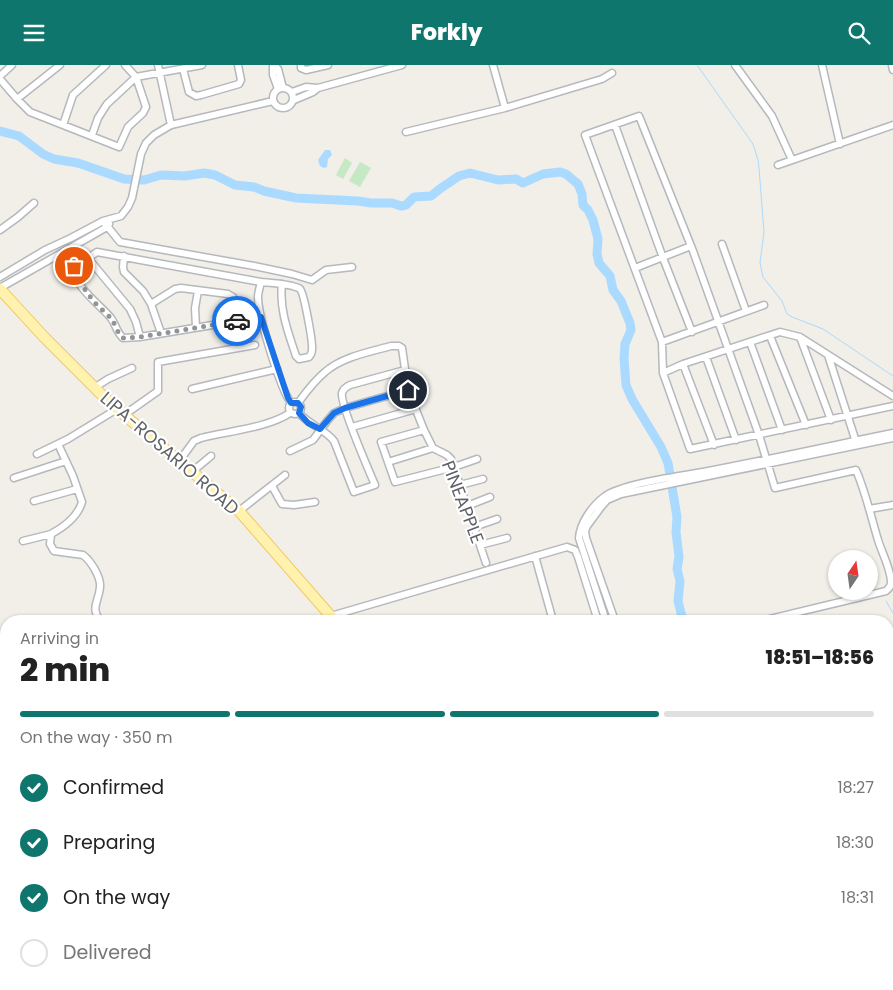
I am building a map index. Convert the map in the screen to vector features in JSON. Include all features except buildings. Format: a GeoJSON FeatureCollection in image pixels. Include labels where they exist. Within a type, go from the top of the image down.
{"type":"FeatureCollection","features":[{"type":"Feature","properties":{"kind":"main road","name":"LIPA-ROSARIO ROAD"},"geometry":{"type":"LineString","coordinates":[[0,289],[94,388],[239,511],[330,615]]}},
{"type":"Feature","properties":{"kind":"street"},"geometry":{"type":"LineString","coordinates":[[12,65],[0,77],[30,112],[119,147],[128,127],[143,113],[146,107],[136,77],[125,65]]}},
{"type":"Feature","properties":{"kind":"street"},"geometry":{"type":"LineString","coordinates":[[17,99],[60,65]]}},
{"type":"Feature","properties":{"kind":"street"},"geometry":{"type":"LineString","coordinates":[[63,125],[73,95],[106,65]]}},
{"type":"Feature","properties":{"kind":"street"},"geometry":{"type":"LineString","coordinates":[[92,135],[98,118],[107,104],[136,77],[159,68],[184,69],[202,65]]}},
{"type":"Feature","properties":{"kind":"street"},"geometry":{"type":"LineString","coordinates":[[184,69],[189,92],[196,96],[239,84],[241,79],[238,65]]}},
{"type":"Feature","properties":{"kind":"street"},"geometry":{"type":"LineString","coordinates":[[273,65],[280,73],[280,89]]}},
{"type":"Feature","properties":{"kind":"street"},"geometry":{"type":"LineString","coordinates":[[301,65],[306,70],[328,65]]}},
{"type":"Feature","properties":{"kind":"street"},"geometry":{"type":"LineString","coordinates":[[280,89],[292,92],[306,87],[318,88],[402,65]]}},
{"type":"Feature","properties":{"kind":"street"},"geometry":{"type":"LineString","coordinates":[[493,65],[505,108]]}},
{"type":"Feature","properties":{"kind":"street"},"geometry":{"type":"LineString","coordinates":[[735,65],[772,116],[792,159]]}},
{"type":"Feature","properties":{"kind":"street"},"geometry":{"type":"LineString","coordinates":[[822,65],[840,144]]}},
{"type":"Feature","properties":{"kind":"street"},"geometry":{"type":"LineString","coordinates":[[892,65],[893,70]]}},
{"type":"Feature","properties":{"kind":"street"},"geometry":{"type":"LineString","coordinates":[[159,68],[171,125]]}},
{"type":"Feature","properties":{"kind":"street"},"geometry":{"type":"LineString","coordinates":[[406,132],[505,108],[602,79],[612,73]]}},
{"type":"Feature","properties":{"kind":"street"},"geometry":{"type":"LineString","coordinates":[[294,100],[313,93],[318,88]]}},
{"type":"Feature","properties":{"kind":"street"},"geometry":{"type":"LineString","coordinates":[[280,89],[274,94],[273,101],[276,106],[285,109],[291,106],[294,100],[292,92]]}},
{"type":"Feature","properties":{"kind":"street"},"geometry":{"type":"LineString","coordinates":[[0,277],[45,250],[103,221],[121,216],[132,198],[141,154],[146,143],[154,135],[171,125],[273,101]]}},
{"type":"Feature","properties":{"kind":"street"},"geometry":{"type":"LineString","coordinates":[[786,615],[886,591],[890,587],[892,582],[891,570],[878,541],[856,470],[775,488],[768,461],[759,435],[728,349],[719,322],[692,247],[639,116],[586,135],[662,342],[663,373],[690,449],[714,445],[736,440],[759,435],[782,430],[849,416],[893,406]]}},
{"type":"Feature","properties":{"kind":"street"},"geometry":{"type":"LineString","coordinates":[[615,125],[692,332]]}},
{"type":"Feature","properties":{"kind":"street"},"geometry":{"type":"LineString","coordinates":[[778,165],[893,125]]}},
{"type":"Feature","properties":{"kind":"street"},"geometry":{"type":"LineString","coordinates":[[0,230],[34,203]]}},
{"type":"Feature","properties":{"kind":"street"},"geometry":{"type":"LineString","coordinates":[[0,289],[107,227],[112,219]]}},
{"type":"Feature","properties":{"kind":"street"},"geometry":{"type":"LineString","coordinates":[[103,221],[120,242],[254,266],[312,280],[326,270],[352,267]]}},
{"type":"Feature","properties":{"kind":"street"},"geometry":{"type":"LineString","coordinates":[[59,243],[64,251]]}},
{"type":"Feature","properties":{"kind":"street"},"geometry":{"type":"LineString","coordinates":[[722,244],[746,311]]}},
{"type":"Feature","properties":{"kind":"street"},"geometry":{"type":"LineString","coordinates":[[635,268],[692,247]]}},
{"type":"Feature","properties":{"kind":"street"},"geometry":{"type":"LineString","coordinates":[[261,317],[140,337],[121,337],[112,319],[94,302],[74,274],[74,266],[97,251],[261,282],[282,284],[299,288],[303,293],[313,349],[309,357],[302,359],[296,357],[285,323],[280,297],[282,284]]}},
{"type":"Feature","properties":{"kind":"street"},"geometry":{"type":"LineString","coordinates":[[124,256],[122,267],[124,272],[143,291],[161,333]]}},
{"type":"Feature","properties":{"kind":"street"},"geometry":{"type":"LineString","coordinates":[[88,258],[130,309],[140,337]]}},
{"type":"Feature","properties":{"kind":"street"},"geometry":{"type":"LineString","coordinates":[[261,282],[258,296],[261,317],[277,369],[291,403]]}},
{"type":"Feature","properties":{"kind":"street"},"geometry":{"type":"LineString","coordinates":[[150,304],[175,289],[181,288],[231,295],[234,298],[240,321]]}},
{"type":"Feature","properties":{"kind":"street"},"geometry":{"type":"LineString","coordinates":[[196,327],[195,308],[198,291]]}},
{"type":"Feature","properties":{"kind":"street"},"geometry":{"type":"LineString","coordinates":[[662,342],[764,305]]}},
{"type":"Feature","properties":{"kind":"street"},"geometry":{"type":"LineString","coordinates":[[663,373],[683,364],[780,332],[800,337],[893,396]]}},
{"type":"Feature","properties":{"kind":"street"},"geometry":{"type":"LineString","coordinates":[[770,336],[806,425]]}},
{"type":"Feature","properties":{"kind":"street"},"geometry":{"type":"LineString","coordinates":[[800,337],[830,420]]}},
{"type":"Feature","properties":{"kind":"street"},"geometry":{"type":"LineString","coordinates":[[750,342],[782,430]]}},
{"type":"Feature","properties":{"kind":"street"},"geometry":{"type":"LineString","coordinates":[[37,455],[158,391],[158,361],[255,345]]}},
{"type":"Feature","properties":{"kind":"street"},"geometry":{"type":"LineString","coordinates":[[298,403],[326,371],[341,362],[391,346],[402,348],[408,390],[433,447],[388,462]]}},
{"type":"Feature","properties":{"kind":"street"},"geometry":{"type":"LineString","coordinates":[[828,355],[857,443]]}},
{"type":"Feature","properties":{"kind":"street"},"geometry":{"type":"LineString","coordinates":[[706,357],[736,440]]}},
{"type":"Feature","properties":{"kind":"street"},"geometry":{"type":"LineString","coordinates":[[683,364],[714,445]]}},
{"type":"Feature","properties":{"kind":"street"},"geometry":{"type":"LineString","coordinates":[[94,388],[132,368]]}},
{"type":"Feature","properties":{"kind":"street"},"geometry":{"type":"LineString","coordinates":[[192,389],[277,369]]}},
{"type":"Feature","properties":{"kind":"street"},"geometry":{"type":"LineString","coordinates":[[299,413],[308,423],[329,435],[334,441],[354,492],[375,485],[345,408],[342,393],[350,385],[405,370]]}},
{"type":"Feature","properties":{"kind":"street"},"geometry":{"type":"LineString","coordinates":[[290,451],[313,440],[334,413],[345,408],[408,390]]}},
{"type":"Feature","properties":{"kind":"street"},"geometry":{"type":"LineString","coordinates":[[291,403],[298,403]]}},
{"type":"Feature","properties":{"kind":"street"},"geometry":{"type":"LineString","coordinates":[[290,413],[288,407],[291,403]]}},
{"type":"Feature","properties":{"kind":"street"},"geometry":{"type":"LineString","coordinates":[[298,403],[301,407],[299,413]]}},
{"type":"Feature","properties":{"kind":"street"},"geometry":{"type":"LineString","coordinates":[[352,427],[416,409]]}},
{"type":"Feature","properties":{"kind":"street"},"geometry":{"type":"LineString","coordinates":[[180,460],[194,441],[201,438],[270,422],[290,413],[299,413]]}},
{"type":"Feature","properties":{"kind":"street"},"geometry":{"type":"LineString","coordinates":[[424,430],[381,442],[395,482],[477,459]]}},
{"type":"Feature","properties":{"kind":"street"},"geometry":{"type":"LineString","coordinates":[[613,615],[585,531],[608,500],[621,494],[665,482],[857,443],[893,433]]}},
{"type":"Feature","properties":{"kind":"street"},"geometry":{"type":"LineString","coordinates":[[857,443],[893,439]]}},
{"type":"Feature","properties":{"kind":"street"},"geometry":{"type":"LineString","coordinates":[[23,541],[52,534],[63,527],[81,505],[82,499],[58,444]]}},
{"type":"Feature","properties":{"kind":"street","name":"PINEAPPLE"},"geometry":{"type":"LineString","coordinates":[[433,447],[447,455],[454,467],[486,563]]}},
{"type":"Feature","properties":{"kind":"street"},"geometry":{"type":"LineString","coordinates":[[193,471],[211,456]]}},
{"type":"Feature","properties":{"kind":"street"},"geometry":{"type":"LineString","coordinates":[[14,478],[66,461]]}},
{"type":"Feature","properties":{"kind":"street"},"geometry":{"type":"LineString","coordinates":[[239,511],[285,475]]}},
{"type":"Feature","properties":{"kind":"street"},"geometry":{"type":"LineString","coordinates":[[460,485],[483,479]]}},
{"type":"Feature","properties":{"kind":"street"},"geometry":{"type":"LineString","coordinates":[[604,615],[579,538],[580,530],[597,503],[604,496],[619,489],[665,482]]}},
{"type":"Feature","properties":{"kind":"street"},"geometry":{"type":"LineString","coordinates":[[272,486],[282,504],[294,505],[315,502]]}},
{"type":"Feature","properties":{"kind":"street"},"geometry":{"type":"LineString","coordinates":[[34,501],[78,489]]}},
{"type":"Feature","properties":{"kind":"street"},"geometry":{"type":"LineString","coordinates":[[467,506],[490,497]]}},
{"type":"Feature","properties":{"kind":"street"},"geometry":{"type":"LineString","coordinates":[[869,509],[893,505]]}},
{"type":"Feature","properties":{"kind":"street"},"geometry":{"type":"LineString","coordinates":[[474,527],[497,519]]}},
{"type":"Feature","properties":{"kind":"street"},"geometry":{"type":"LineString","coordinates":[[52,534],[50,544],[54,551],[83,555],[94,569],[100,582],[94,607],[97,615]]}},
{"type":"Feature","properties":{"kind":"street"},"geometry":{"type":"LineString","coordinates":[[480,545],[507,538]]}},
{"type":"Feature","properties":{"kind":"street"},"geometry":{"type":"LineString","coordinates":[[346,615],[567,547],[575,549],[596,615]]}},
{"type":"Feature","properties":{"kind":"street"},"geometry":{"type":"LineString","coordinates":[[535,556],[551,615]]}},
{"type":"Feature","properties":{"kind":"green space"},"geometry":{"type":"Polygon","coordinates":[[[345,158],[352,163],[343,179],[336,175],[345,158]]]}},
{"type":"Feature","properties":{"kind":"green space"},"geometry":{"type":"Polygon","coordinates":[[[360,162],[371,168],[360,187],[349,181],[360,162]]]}},
{"type":"Feature","properties":{"kind":"water"},"geometry":{"type":"Polygon","coordinates":[[[325,150],[330,150],[332,155],[328,159],[327,167],[324,168],[320,166],[318,160],[325,150]]]}},
{"type":"Feature","properties":{"kind":"waterway"},"geometry":{"type":"LineString","coordinates":[[697,65],[753,144],[758,160],[764,232],[760,263],[763,277],[782,301],[787,314],[823,329],[893,376]]}},
{"type":"Feature","properties":{"kind":"waterway"},"geometry":{"type":"LineString","coordinates":[[0,131],[19,136],[43,154],[54,159],[78,163],[124,179],[144,180],[161,175],[185,176],[204,173],[215,175],[235,185],[254,187],[296,198],[392,203],[401,206],[406,205],[414,197],[431,196],[459,176],[470,173],[498,180],[516,179],[523,183],[543,174],[560,172],[566,174],[578,184],[582,194],[583,205],[593,220],[598,239],[597,254],[599,263],[610,276],[613,290],[621,301],[630,323],[631,330],[625,344],[624,359],[626,385],[668,463],[677,517],[676,532],[679,557],[677,569],[680,581],[678,601],[682,615]]}},
{"type":"Feature","properties":{"kind":"waterway"},"geometry":{"type":"LineString","coordinates":[[886,601],[893,613]]}},
{"type":"Feature","properties":{"kind":"way so far"},"geometry":{"type":"LineString","coordinates":[[74,266],[74,274],[84,289],[94,302],[112,319],[120,336],[123,338],[140,337],[237,321]]}},
{"type":"Feature","properties":{"kind":"route"},"geometry":{"type":"LineString","coordinates":[[237,321],[261,317],[288,398],[291,403],[296,402],[300,405],[299,413],[308,423],[320,429],[334,413],[345,408],[408,390]]}}]}
